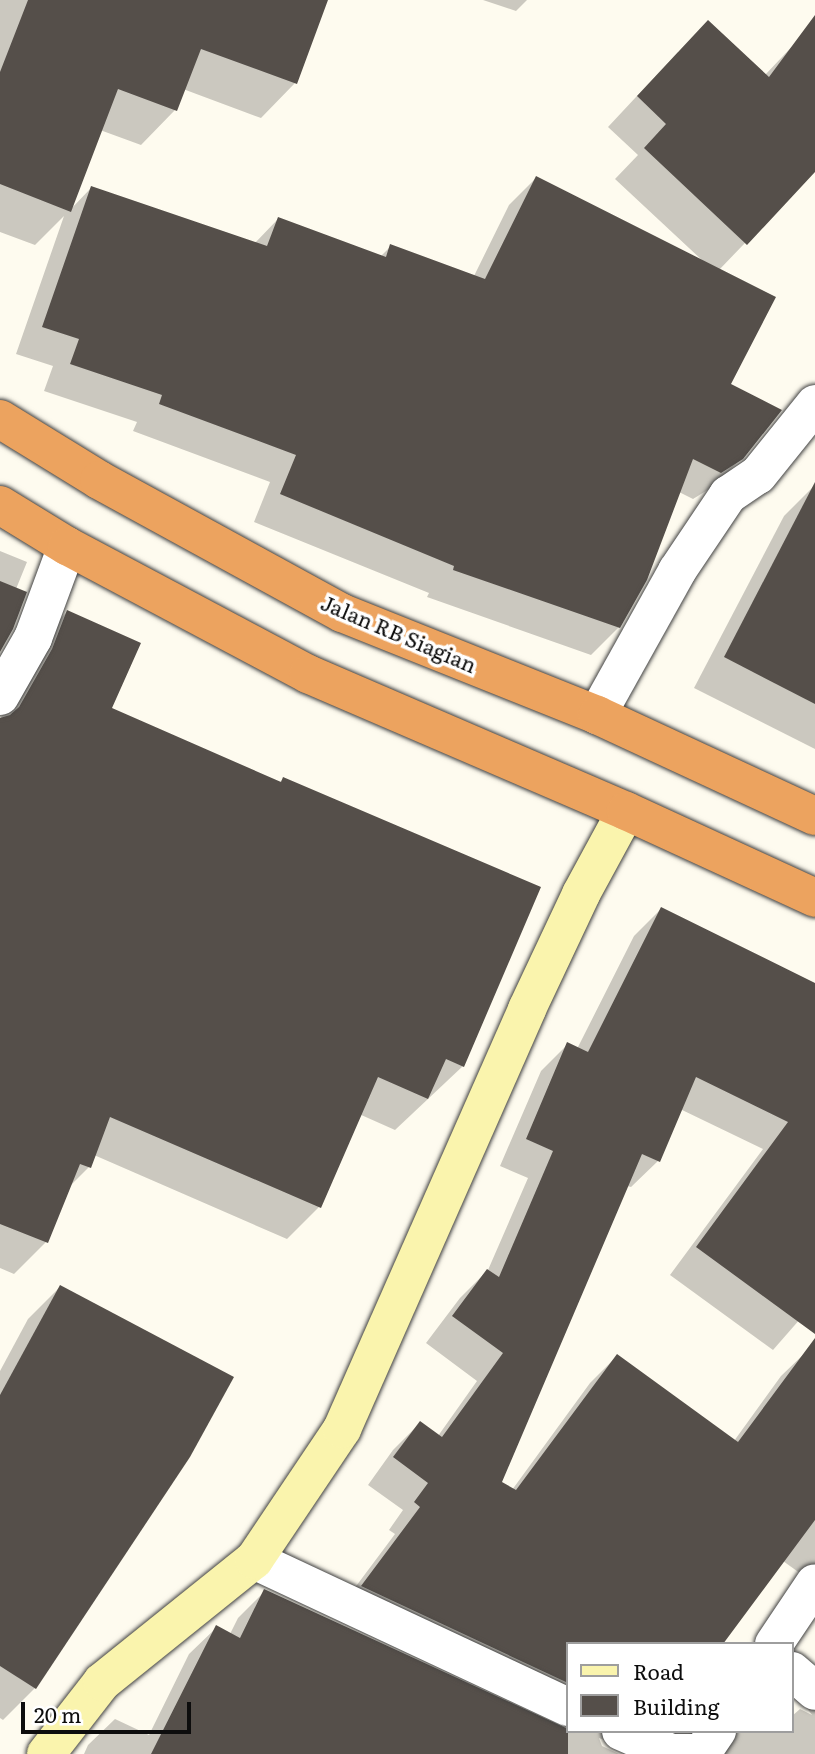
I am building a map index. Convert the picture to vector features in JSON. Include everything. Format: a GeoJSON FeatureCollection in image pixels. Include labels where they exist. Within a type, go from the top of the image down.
{"type":"FeatureCollection","features":[{"type":"Feature","properties":{"kind":"highway","name":"Jalan RB Siagian"},"geometry":{"type":"LineString","coordinates":[[0,419],[99,480],[342,612],[597,715],[815,816]]}},
{"type":"Feature","properties":{"kind":"highway"},"geometry":{"type":"LineString","coordinates":[[0,505],[67,546],[308,674],[626,811],[815,898]]}},
{"type":"Feature","properties":{"kind":"street"},"geometry":{"type":"LineString","coordinates":[[597,715],[677,571],[728,495],[758,475],[815,404]]}},
{"type":"Feature","properties":{"kind":"street"},"geometry":{"type":"LineString","coordinates":[[0,696],[33,638],[67,546]]}},
{"type":"Feature","properties":{"kind":"street"},"geometry":{"type":"LineString","coordinates":[[46,1754],[102,1682],[254,1560],[342,1429],[533,997],[581,894],[626,811]]}},
{"type":"Feature","properties":{"kind":"street"},"geometry":{"type":"LineString","coordinates":[[254,1560],[566,1706]]}},
{"type":"Feature","properties":{"kind":"street"},"geometry":{"type":"LineString","coordinates":[[775,1642],[815,1583]]}},
{"type":"Feature","properties":{"kind":"street"},"geometry":{"type":"LineString","coordinates":[[794,1673],[815,1691]]}},
{"type":"Feature","properties":{"kind":"street"},"geometry":{"type":"LineString","coordinates":[[626,1733],[671,1753],[702,1753],[716,1733]]}},
{"type":"Feature","properties":{"kind":"building"},"geometry":{"type":"Polygon","coordinates":[[[28,0],[328,0],[297,84],[201,49],[177,111],[118,89],[71,212],[0,184],[0,72],[28,0]]]}},
{"type":"Feature","properties":{"kind":"building"},"geometry":{"type":"Polygon","coordinates":[[[815,15],[815,172],[747,245],[644,148],[666,124],[637,96],[708,20],[769,77],[815,15]]]}},
{"type":"Feature","properties":{"kind":"building"},"geometry":{"type":"Polygon","coordinates":[[[536,176],[776,297],[731,384],[782,410],[743,459],[721,473],[693,459],[647,580],[620,628],[453,570],[454,566],[280,494],[296,455],[159,404],[162,395],[70,364],[79,339],[42,327],[91,186],[267,246],[278,217],[386,257],[390,244],[485,279],[536,176]]]}},
{"type":"Feature","properties":{"kind":"building"},"geometry":{"type":"Polygon","coordinates":[[[815,482],[815,704],[724,657],[815,482]]]}},
{"type":"Feature","properties":{"kind":"building"},"geometry":{"type":"Polygon","coordinates":[[[0,581],[27,592],[13,629],[0,652],[0,581]]]}},
{"type":"Feature","properties":{"kind":"building"},"geometry":{"type":"Polygon","coordinates":[[[67,610],[141,643],[112,708],[281,782],[283,777],[541,887],[464,1067],[446,1059],[428,1099],[378,1077],[321,1208],[110,1117],[91,1168],[80,1164],[48,1243],[0,1224],[0,718],[10,715],[19,707],[52,649],[67,610]]]}},
{"type":"Feature","properties":{"kind":"building"},"geometry":{"type":"Polygon","coordinates":[[[661,907],[815,983],[815,1334],[696,1247],[788,1122],[696,1077],[660,1162],[642,1154],[502,1482],[516,1490],[617,1354],[738,1442],[815,1338],[815,1520],[724,1642],[566,1642],[566,1682],[361,1586],[420,1507],[414,1502],[428,1483],[393,1457],[420,1421],[442,1437],[503,1353],[452,1316],[487,1269],[499,1277],[553,1151],[526,1139],[567,1042],[588,1052],[661,907]]]}},
{"type":"Feature","properties":{"kind":"building"},"geometry":{"type":"Polygon","coordinates":[[[60,1285],[234,1377],[190,1457],[36,1689],[0,1666],[0,1395],[60,1285]]]}},
{"type":"Feature","properties":{"kind":"building"},"geometry":{"type":"Polygon","coordinates":[[[264,1589],[566,1728],[568,1754],[151,1754],[216,1625],[240,1638],[264,1589]]]}}]}
